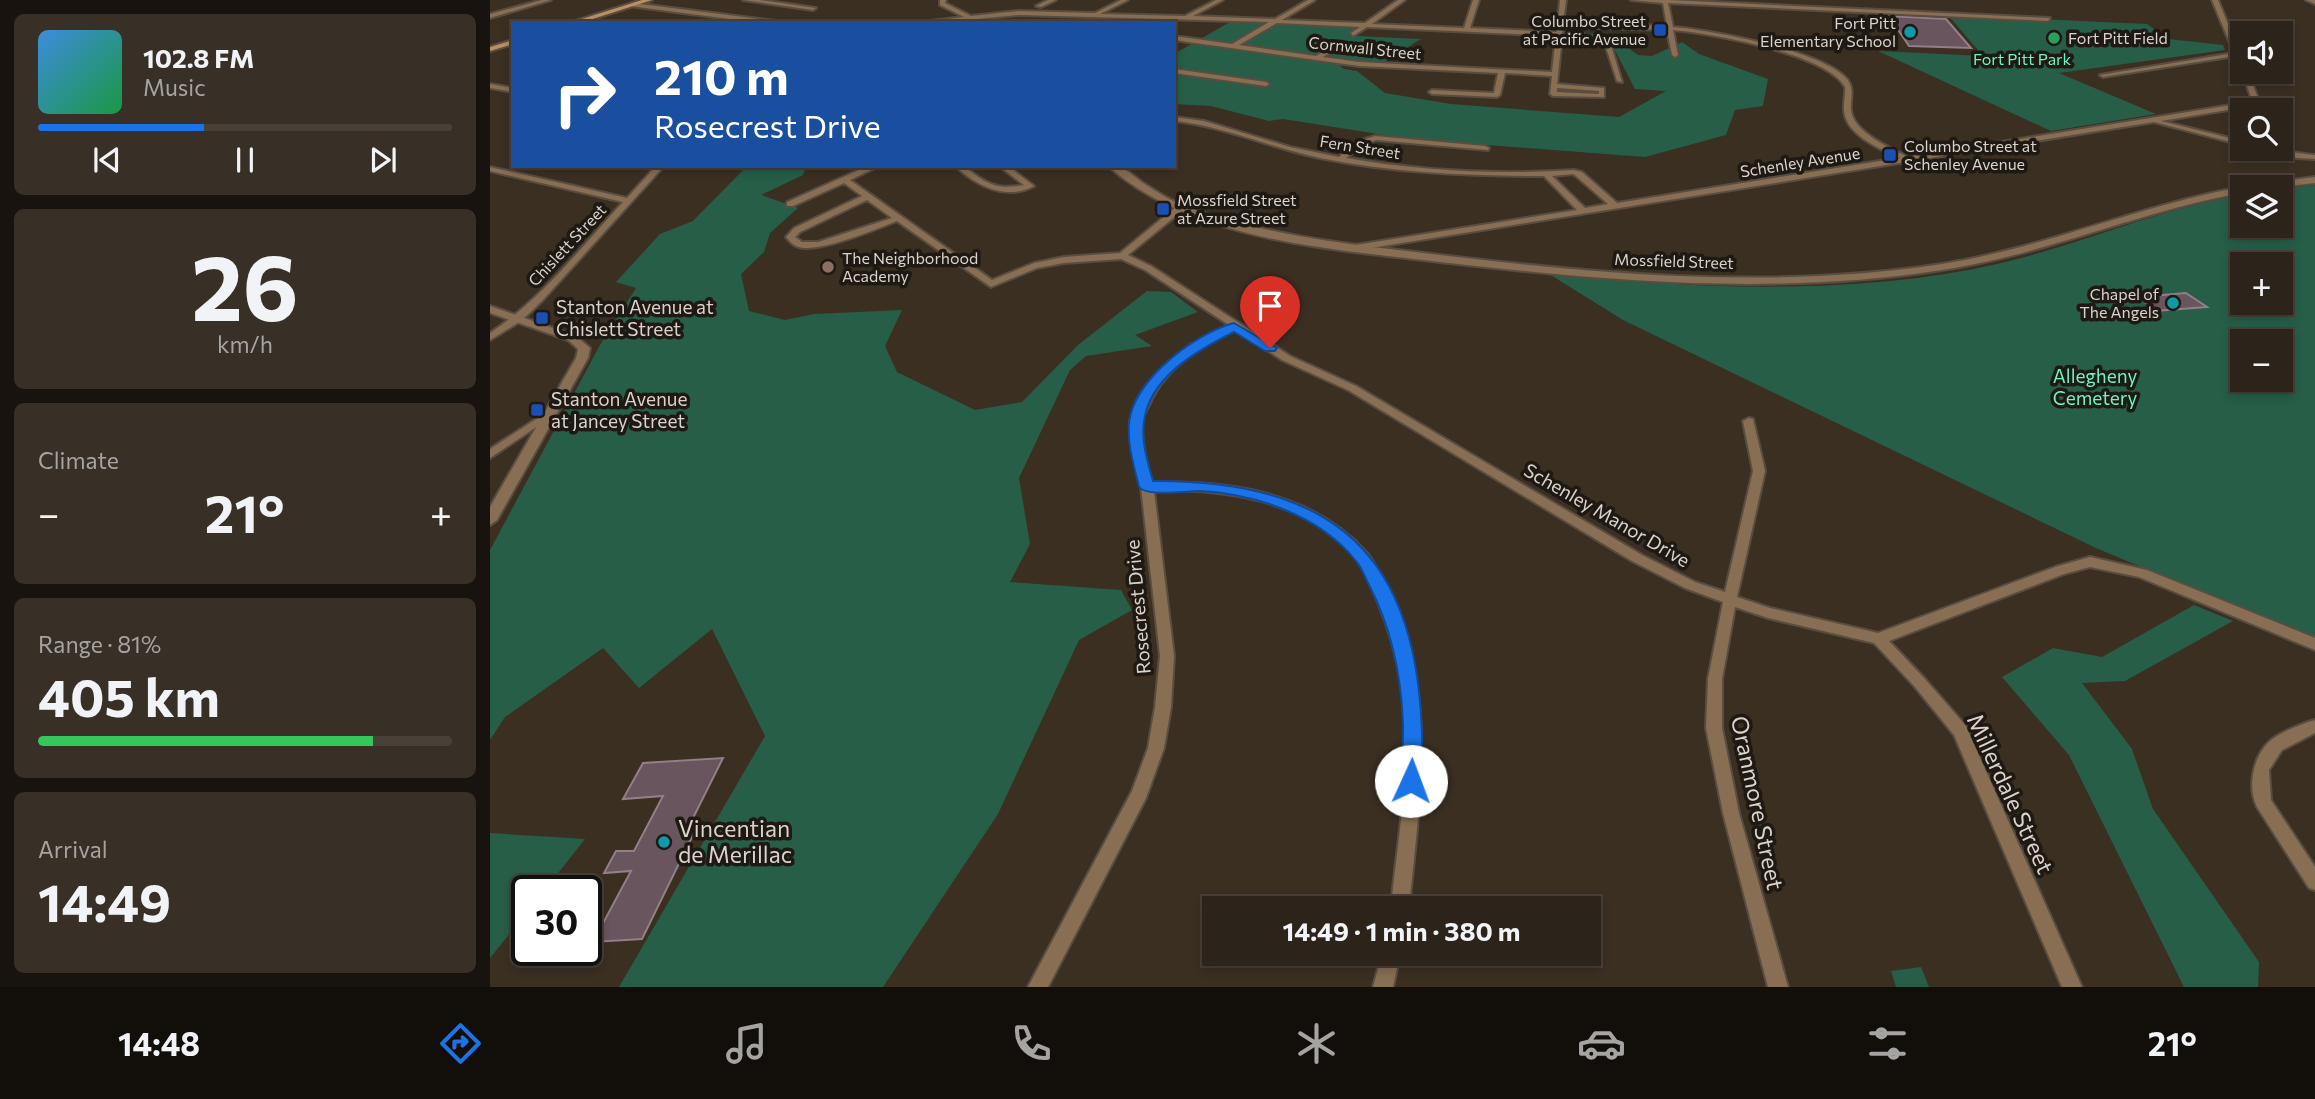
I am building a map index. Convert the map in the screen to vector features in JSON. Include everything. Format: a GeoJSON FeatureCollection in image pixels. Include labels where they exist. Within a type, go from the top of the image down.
{"type":"FeatureCollection","features":[{"type":"Feature","properties":{"kind":"main road"},"geometry":{"type":"LineString","coordinates":[[579,21],[649,0]]}},
{"type":"Feature","properties":{"kind":"main road"},"geometry":{"type":"LineString","coordinates":[[490,49],[511,43]]}},
{"type":"Feature","properties":{"kind":"street"},"geometry":{"type":"LineString","coordinates":[[490,16],[548,0]]}},
{"type":"Feature","properties":{"kind":"street"},"geometry":{"type":"LineString","coordinates":[[746,0],[813,8]]}},
{"type":"Feature","properties":{"kind":"street"},"geometry":{"type":"LineString","coordinates":[[943,0],[942,4],[969,18]]}},
{"type":"Feature","properties":{"kind":"street"},"geometry":{"type":"LineString","coordinates":[[1039,6],[1053,0]]}},
{"type":"Feature","properties":{"kind":"street"},"geometry":{"type":"LineString","coordinates":[[1093,15],[1125,0]]}},
{"type":"Feature","properties":{"kind":"street"},"geometry":{"type":"LineString","coordinates":[[1176,22],[1220,0]]}},
{"type":"Feature","properties":{"kind":"street"},"geometry":{"type":"LineString","coordinates":[[1233,46],[1312,0]]}},
{"type":"Feature","properties":{"kind":"street"},"geometry":{"type":"LineString","coordinates":[[1353,34],[1402,0]]}},
{"type":"Feature","properties":{"kind":"street"},"geometry":{"type":"LineString","coordinates":[[1467,29],[1476,0]]}},
{"type":"Feature","properties":{"kind":"street"},"geometry":{"type":"LineString","coordinates":[[1555,86],[1602,89],[1602,96],[1553,94],[1563,0]]}},
{"type":"Feature","properties":{"kind":"street"},"geometry":{"type":"LineString","coordinates":[[1634,0],[2048,19]]}},
{"type":"Feature","properties":{"kind":"street"},"geometry":{"type":"LineString","coordinates":[[2215,0],[2230,37]]}},
{"type":"Feature","properties":{"kind":"street"},"geometry":{"type":"LineString","coordinates":[[2309,0],[2315,2]]}},
{"type":"Feature","properties":{"kind":"street"},"geometry":{"type":"LineString","coordinates":[[1665,1],[1675,55]]}},
{"type":"Feature","properties":{"kind":"street"},"geometry":{"type":"LineString","coordinates":[[632,5],[760,21]]}},
{"type":"Feature","properties":{"kind":"street"},"geometry":{"type":"LineString","coordinates":[[1001,21],[1011,14]]}},
{"type":"Feature","properties":{"kind":"street"},"geometry":{"type":"LineString","coordinates":[[937,21],[1011,14],[1093,15],[1559,34],[1608,43],[1620,81]]}},
{"type":"Feature","properties":{"kind":"street"},"geometry":{"type":"LineString","coordinates":[[1562,25],[1670,29],[1728,36],[1790,53],[1822,66],[1848,84],[1850,93],[1846,105],[1851,121],[1865,134],[1906,159]]}},
{"type":"Feature","properties":{"kind":"street","name":"Cornwall Street"},"geometry":{"type":"LineString","coordinates":[[1176,38],[1387,66],[1555,74]]}},
{"type":"Feature","properties":{"kind":"street"},"geometry":{"type":"LineString","coordinates":[[1317,58],[1335,47]]}},
{"type":"Feature","properties":{"kind":"street"},"geometry":{"type":"LineString","coordinates":[[2103,75],[2230,55]]}},
{"type":"Feature","properties":{"kind":"street"},"geometry":{"type":"LineString","coordinates":[[1176,71],[1266,85]]}},
{"type":"Feature","properties":{"kind":"street"},"geometry":{"type":"LineString","coordinates":[[1432,92],[1497,95],[1502,71]]}},
{"type":"Feature","properties":{"kind":"street","name":"Schenley Avenue"},"geometry":{"type":"LineString","coordinates":[[1352,248],[2252,104],[2256,101],[2250,84]]}},
{"type":"Feature","properties":{"kind":"street"},"geometry":{"type":"LineString","coordinates":[[490,86],[511,90]]}},
{"type":"Feature","properties":{"kind":"street","name":"Fern Street"},"geometry":{"type":"LineString","coordinates":[[1176,119],[1207,124],[1289,149],[1400,168],[1450,172],[1574,172],[1615,206]]}},
{"type":"Feature","properties":{"kind":"street"},"geometry":{"type":"LineString","coordinates":[[2150,120],[2230,140]]}},
{"type":"Feature","properties":{"kind":"street"},"geometry":{"type":"LineString","coordinates":[[1342,158],[1367,140],[1375,138],[1485,148]]}},
{"type":"Feature","properties":{"kind":"street"},"geometry":{"type":"LineString","coordinates":[[2293,155],[2315,157]]}},
{"type":"Feature","properties":{"kind":"street","name":"Chislett Street"},"geometry":{"type":"LineString","coordinates":[[490,337],[518,320],[658,168]]}},
{"type":"Feature","properties":{"kind":"street"},"geometry":{"type":"LineString","coordinates":[[790,204],[871,168]]}},
{"type":"Feature","properties":{"kind":"street"},"geometry":{"type":"LineString","coordinates":[[961,168],[989,189],[1001,191],[1030,186],[1006,168]]}},
{"type":"Feature","properties":{"kind":"street","name":"Mossfield Street"},"geometry":{"type":"LineString","coordinates":[[1115,168],[1180,208],[1264,233],[1352,248],[1591,273],[1706,279],[1842,278],[1943,267],[1989,259],[2180,201],[2230,192]]}},
{"type":"Feature","properties":{"kind":"street"},"geometry":{"type":"LineString","coordinates":[[490,169],[630,201]]}},
{"type":"Feature","properties":{"kind":"street"},"geometry":{"type":"LineString","coordinates":[[1546,174],[1583,211]]}},
{"type":"Feature","properties":{"kind":"street"},"geometry":{"type":"LineString","coordinates":[[845,180],[991,284],[1044,264],[1122,256],[1180,208]]}},
{"type":"Feature","properties":{"kind":"street"},"geometry":{"type":"LineString","coordinates":[[2293,183],[2315,180]]}},
{"type":"Feature","properties":{"kind":"street"},"geometry":{"type":"LineString","coordinates":[[868,196],[797,230],[790,236],[800,245],[819,245],[899,218]]}},
{"type":"Feature","properties":{"kind":"street","name":"Schenley Manor Drive"},"geometry":{"type":"LineString","coordinates":[[1122,256],[1148,268],[1286,358],[1352,388],[1637,558],[1690,585],[1768,613],[1878,639]]}},
{"type":"Feature","properties":{"kind":"street"},"geometry":{"type":"LineString","coordinates":[[490,309],[572,338],[584,348],[582,358],[490,520]]}},
{"type":"Feature","properties":{"kind":"street","name":"Rosecrest Drive"},"geometry":{"type":"LineString","coordinates":[[1038,987],[1140,793],[1156,748],[1167,656],[1147,487],[1138,451],[1136,421],[1149,392],[1176,360],[1194,346],[1234,326]]}},
{"type":"Feature","properties":{"kind":"street"},"geometry":{"type":"LineString","coordinates":[[490,454],[550,413]]}},
{"type":"Feature","properties":{"kind":"street","name":"Oranmore Street"},"geometry":{"type":"LineString","coordinates":[[1749,421],[1759,471],[1715,679],[1714,728],[1731,813],[1778,987]]}},
{"type":"Feature","properties":{"kind":"street"},"geometry":{"type":"LineString","coordinates":[[1147,487],[1202,486],[1268,498],[1300,509],[1334,531],[1364,558],[1393,614],[1409,686],[1413,724],[1412,770],[1401,896]]}},
{"type":"Feature","properties":{"kind":"street"},"geometry":{"type":"LineString","coordinates":[[1878,639],[2060,569],[2090,562],[2142,573],[2315,645]]}},
{"type":"Feature","properties":{"kind":"street","name":"Millerdale Street"},"geometry":{"type":"LineString","coordinates":[[1878,639],[1960,731],[2073,987]]}},
{"type":"Feature","properties":{"kind":"street"},"geometry":{"type":"LineString","coordinates":[[2315,726],[2276,745],[2261,769],[2263,802],[2315,882]]}},
{"type":"Feature","properties":{"kind":"street"},"geometry":{"type":"LineString","coordinates":[[1382,987],[1388,966]]}},
{"type":"Feature","properties":{"kind":"green space","name":"Fort Pitt Park"},"geometry":{"type":"Polygon","coordinates":[[[1948,15],[2147,24],[2168,39],[2223,45],[2225,50],[2059,73],[2156,114],[2051,131],[1878,51],[1983,56],[1948,15]]]}},
{"type":"Feature","properties":{"kind":"green space"},"geometry":{"type":"Polygon","coordinates":[[[1230,22],[1355,26],[1357,36],[1421,39],[1384,62],[1340,66],[1357,71],[1385,93],[1451,104],[1619,117],[1666,91],[1635,89],[1610,41],[1565,34],[1566,29],[1614,38],[1638,55],[1652,56],[1682,42],[1699,54],[1768,79],[1763,106],[1735,110],[1726,135],[1645,157],[1410,139],[1283,119],[1269,121],[1211,106],[1176,104],[1176,53],[1230,22]]]}},
{"type":"Feature","properties":{"kind":"green space"},"geometry":{"type":"Polygon","coordinates":[[[745,168],[805,168],[803,175],[761,195],[798,208],[770,233],[764,252],[741,274],[749,311],[785,320],[814,314],[902,310],[885,346],[897,372],[975,410],[1022,402],[1078,345],[1147,291],[1171,292],[1198,312],[1135,335],[1152,346],[1086,356],[1070,370],[1019,478],[1030,544],[1010,582],[1121,590],[1132,610],[1079,640],[998,814],[883,987],[619,987],[765,736],[712,629],[639,688],[603,648],[505,717],[490,740],[490,550],[600,345],[636,288],[616,282],[660,234],[693,221],[745,168]]]}},
{"type":"Feature","properties":{"kind":"green space","name":"Allegheny Cemetery"},"geometry":{"type":"Polygon","coordinates":[[[2315,185],[2315,640],[2096,548],[1623,320],[1549,274],[1716,286],[1774,287],[1888,281],[1997,264],[2230,197],[2230,238],[2293,238],[2293,188],[2315,185]]]}},
{"type":"Feature","properties":{"kind":"green space"},"geometry":{"type":"Polygon","coordinates":[[[2194,605],[2233,621],[2125,681],[2082,683],[2132,749],[2153,809],[2259,962],[2258,987],[2184,987],[2069,755],[2002,677],[2053,648],[2102,657],[2194,605]]]}},
{"type":"Feature","properties":{"kind":"green space"},"geometry":{"type":"Polygon","coordinates":[[[490,833],[585,839],[557,875],[511,875],[511,932],[490,958],[490,833]]]}},
{"type":"Feature","properties":{"kind":"green space"},"geometry":{"type":"Polygon","coordinates":[[[1921,967],[1929,987],[1896,987],[1891,971],[1921,967]]]}},
{"type":"Feature","properties":{"kind":"building","name":"Fort Pitt Elementary School"},"geometry":{"type":"Polygon","coordinates":[[[1889,16],[1946,19],[1971,48],[1909,46],[1889,16]]]}},
{"type":"Feature","properties":{"kind":"building","name":"Chapel of The Angels"},"geometry":{"type":"Polygon","coordinates":[[[2186,293],[2207,307],[2155,311],[2139,297],[2186,293]]]}},
{"type":"Feature","properties":{"kind":"building","name":"Vincentian de Merillac"},"geometry":{"type":"Polygon","coordinates":[[[723,758],[685,834],[694,833],[642,939],[602,941],[602,925],[631,871],[604,873],[616,851],[634,851],[663,796],[623,799],[643,763],[723,758]]]}},
{"type":"Feature","properties":{"kind":"place","name":"Columbo Street at Pacific Avenue"},"geometry":{"type":"Point","coordinates":[1660,30]}},
{"type":"Feature","properties":{"kind":"place","name":"Fort Pitt Elementary School"},"geometry":{"type":"Point","coordinates":[1910,32]}},
{"type":"Feature","properties":{"kind":"place","name":"Fort Pitt Field"},"geometry":{"type":"Point","coordinates":[2054,38]}},
{"type":"Feature","properties":{"kind":"place","name":"Columbo Street at Schenley Avenue"},"geometry":{"type":"Point","coordinates":[1890,155]}},
{"type":"Feature","properties":{"kind":"place","name":"Mossfield Street at Azure Street"},"geometry":{"type":"Point","coordinates":[1163,209]}},
{"type":"Feature","properties":{"kind":"place","name":"The Neighborhood Academy"},"geometry":{"type":"Point","coordinates":[828,267]}},
{"type":"Feature","properties":{"kind":"place","name":"Chapel of The Angels"},"geometry":{"type":"Point","coordinates":[2173,303]}},
{"type":"Feature","properties":{"kind":"place","name":"Stanton Avenue at Chislett Street"},"geometry":{"type":"Point","coordinates":[542,318]}},
{"type":"Feature","properties":{"kind":"place","name":"Stanton Avenue at Jancey Street"},"geometry":{"type":"Point","coordinates":[537,410]}},
{"type":"Feature","properties":{"kind":"place","name":"Vincentian de Merillac"},"geometry":{"type":"Point","coordinates":[664,842]}},
{"type":"Feature","properties":{"kind":"route"},"geometry":{"type":"LineString","coordinates":[[1270,348],[1234,326],[1194,346],[1167,369],[1149,392],[1136,421],[1138,451],[1147,487],[1202,486],[1268,498],[1300,509],[1334,531],[1364,558],[1393,614],[1408,673],[1413,724],[1411,781]]}}]}
